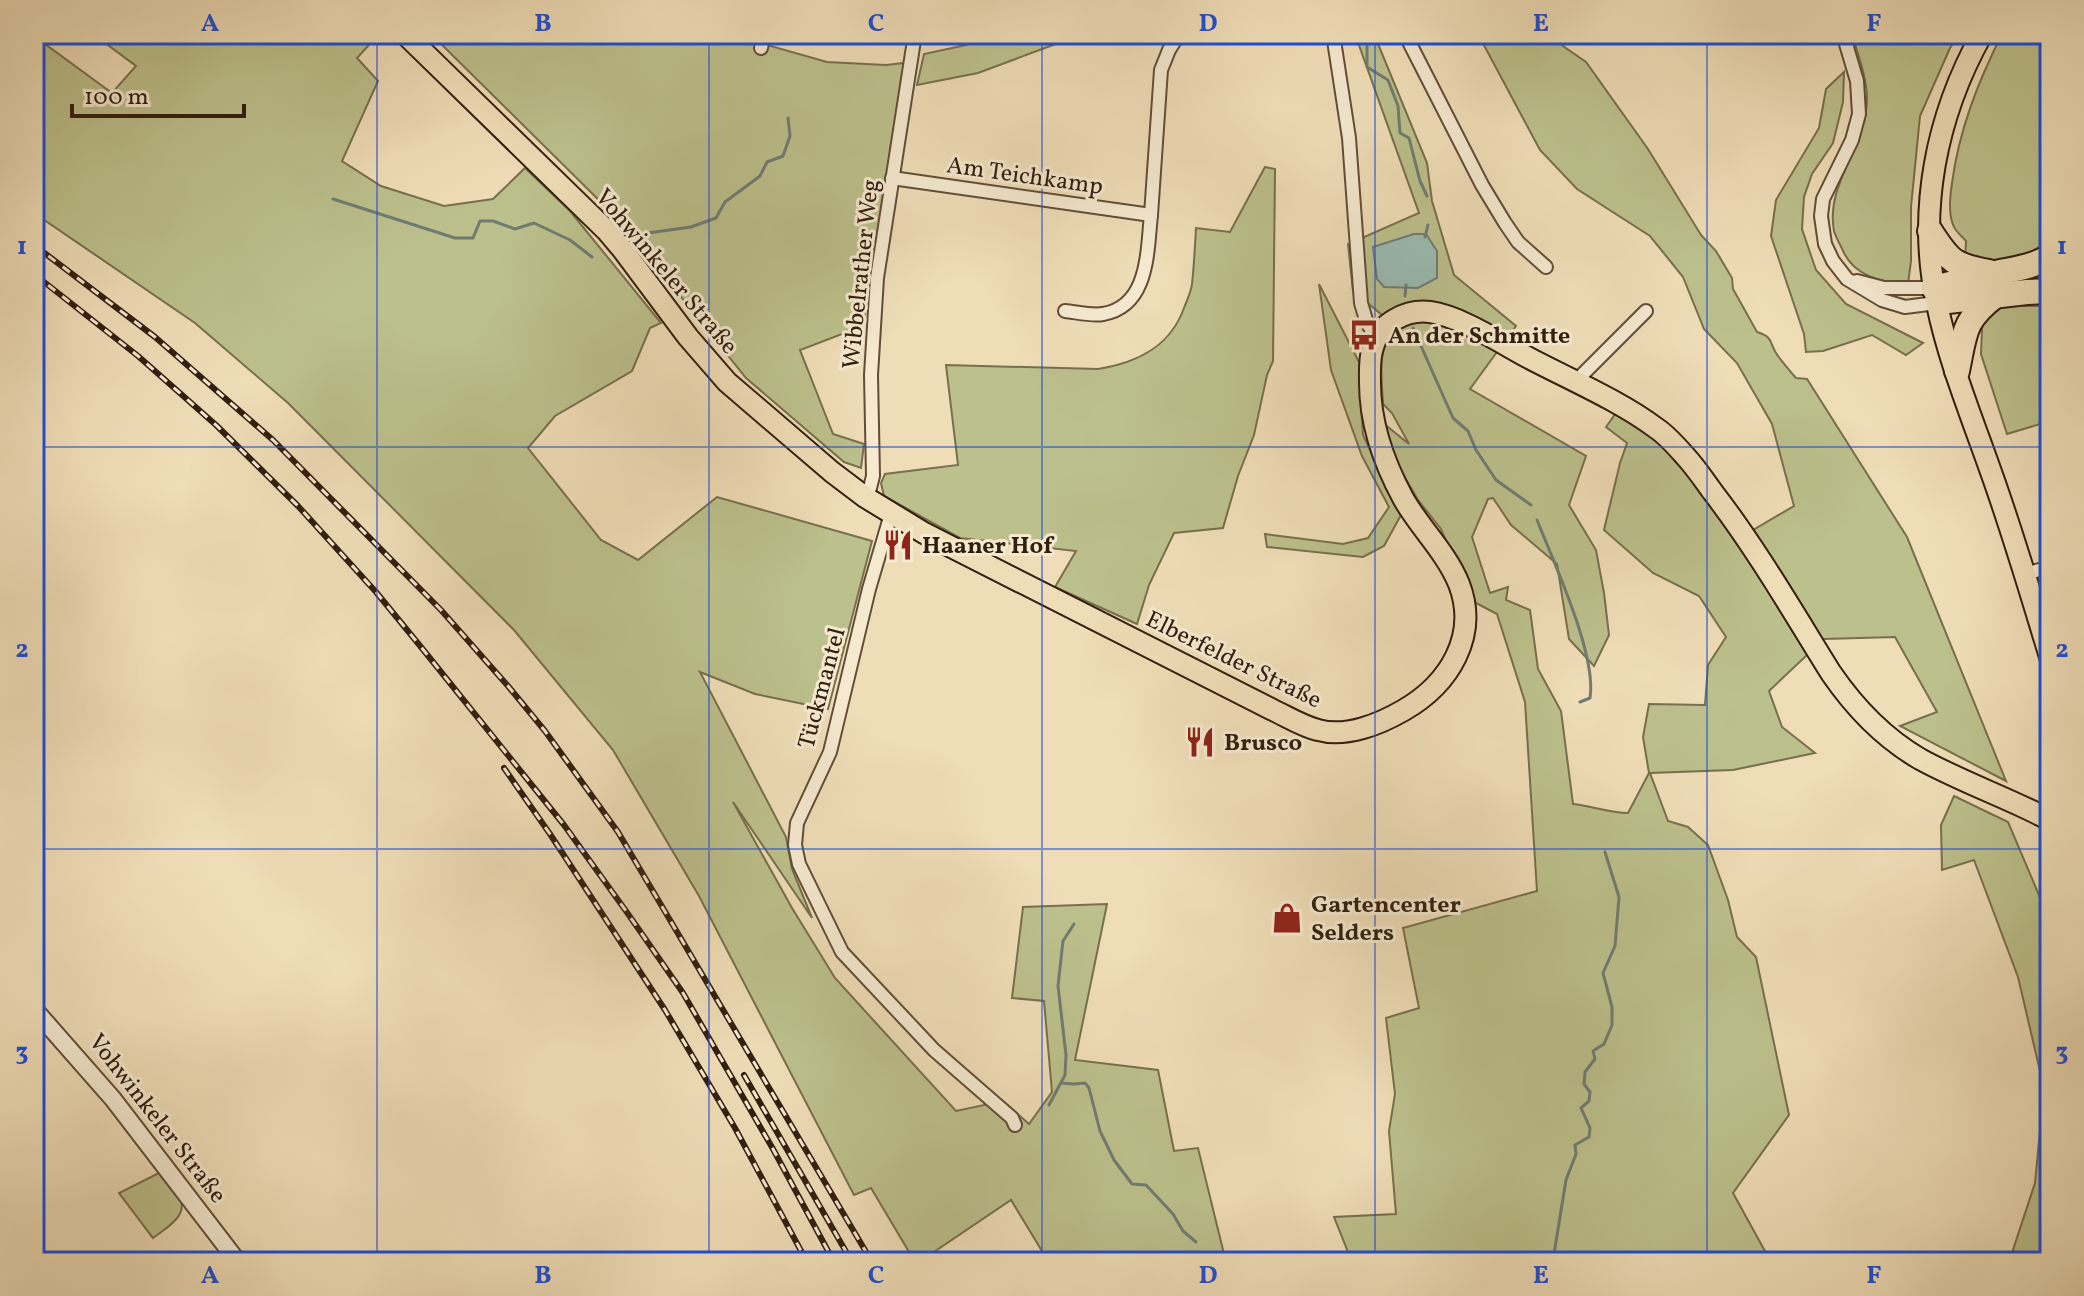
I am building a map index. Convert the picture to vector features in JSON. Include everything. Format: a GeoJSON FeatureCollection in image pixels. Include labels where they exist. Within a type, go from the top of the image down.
{"type":"FeatureCollection","features":[{"type":"Feature","properties":{"kind":"highway"},"geometry":{"type":"LineString","coordinates":[[1930,231],[1942,251],[1959,266],[1996,284]]}},
{"type":"Feature","properties":{"kind":"highway"},"geometry":{"type":"LineString","coordinates":[[1957,371],[1969,321],[1996,284],[2050,257]]}},
{"type":"Feature","properties":{"kind":"highway"},"geometry":{"type":"LineString","coordinates":[[1935,295],[1996,284],[2050,291]]}},
{"type":"Feature","properties":{"kind":"main road","name":"Vohwinkeler Straße"},"geometry":{"type":"LineString","coordinates":[[405,34],[607,231],[727,382],[865,497]]}},
{"type":"Feature","properties":{"kind":"main road"},"geometry":{"type":"LineString","coordinates":[[1982,34],[1961,74],[1938,141],[1930,187],[1935,295],[2050,657]]}},
{"type":"Feature","properties":{"kind":"main road"},"geometry":{"type":"LineString","coordinates":[[1376,339],[1387,325],[1416,311],[1452,318],[1658,429],[1687,458],[1734,519],[1831,673],[1863,714],[1922,759],[2045,813]]}},
{"type":"Feature","properties":{"kind":"main road","name":"Elberfelder Straße"},"geometry":{"type":"LineString","coordinates":[[865,497],[924,533],[1307,726],[1337,732],[1369,726],[1395,716],[1434,688],[1449,671],[1460,651],[1466,621],[1459,584],[1404,500],[1379,446],[1370,407],[1370,360],[1376,339]]}},
{"type":"Feature","properties":{"kind":"street"},"geometry":{"type":"LineString","coordinates":[[761,48],[764,34]]}},
{"type":"Feature","properties":{"kind":"street","name":"Wibbelrather Weg"},"geometry":{"type":"LineString","coordinates":[[865,497],[873,476],[871,375],[877,278],[915,34]]}},
{"type":"Feature","properties":{"kind":"street"},"geometry":{"type":"LineString","coordinates":[[1065,311],[1102,314],[1133,299],[1141,284],[1151,215],[1161,70],[1179,34]]}},
{"type":"Feature","properties":{"kind":"street"},"geometry":{"type":"LineString","coordinates":[[1333,34],[1349,138],[1361,303],[1376,339]]}},
{"type":"Feature","properties":{"kind":"street"},"geometry":{"type":"LineString","coordinates":[[1405,34],[1482,185],[1518,242],[1546,267]]}},
{"type":"Feature","properties":{"kind":"street"},"geometry":{"type":"LineString","coordinates":[[1843,34],[1857,81],[1859,114],[1852,140],[1823,199],[1822,235],[1828,252],[1847,279],[1935,295]]}},
{"type":"Feature","properties":{"kind":"street","name":"Am Teichkamp"},"geometry":{"type":"LineString","coordinates":[[892,178],[1151,215]]}},
{"type":"Feature","properties":{"kind":"street"},"geometry":{"type":"LineString","coordinates":[[1575,382],[1646,311]]}},
{"type":"Feature","properties":{"kind":"street","name":"Tückmantel"},"geometry":{"type":"LineString","coordinates":[[891,514],[869,589],[830,752],[797,823],[795,845],[799,864],[842,952],[934,1050],[1012,1118],[1015,1125]]}},
{"type":"Feature","properties":{"kind":"street"},"geometry":{"type":"LineString","coordinates":[[2025,574],[2048,568]]}},
{"type":"Feature","properties":{"kind":"street","name":"Vohwinkeler Straße"},"geometry":{"type":"LineString","coordinates":[[34,1009],[113,1099],[238,1262]]}},
{"type":"Feature","properties":{"kind":"green space"},"geometry":{"type":"Polygon","coordinates":[[[93,34],[379,34],[357,58],[378,81],[342,161],[381,186],[444,206],[493,199],[525,168],[570,211],[661,323],[650,328],[632,371],[555,416],[528,448],[601,540],[638,560],[717,497],[872,541],[828,709],[755,694],[700,672],[786,837],[792,869],[812,918],[733,802],[835,978],[956,1111],[1003,1101],[1029,1124],[1052,1092],[1044,1001],[1012,998],[1023,907],[1107,904],[1075,1060],[1158,1070],[1174,1151],[1198,1148],[1224,1262],[1057,1262],[1045,1256],[1011,1200],[915,1262],[871,1188],[854,1195],[699,896],[613,750],[514,630],[288,403],[195,323],[34,213],[34,36],[112,93],[136,66],[93,34]]]}},
{"type":"Feature","properties":{"kind":"green space"},"geometry":{"type":"Polygon","coordinates":[[[431,34],[729,34],[827,62],[904,63],[863,326],[800,350],[833,434],[864,444],[861,468],[844,462],[746,378],[622,223],[431,34]]]}},
{"type":"Feature","properties":{"kind":"green space"},"geometry":{"type":"Polygon","coordinates":[[[991,34],[1074,34],[1061,42],[978,73],[917,85],[924,54],[966,45],[991,34]]]}},
{"type":"Feature","properties":{"kind":"green space"},"geometry":{"type":"Polygon","coordinates":[[[1355,34],[1374,34],[1427,163],[1432,201],[1454,275],[1516,326],[1470,389],[1586,456],[1569,505],[1596,550],[1604,593],[1609,635],[1594,666],[1569,639],[1557,564],[1511,525],[1493,498],[1488,499],[1472,537],[1490,593],[1508,587],[1506,600],[1530,610],[1538,669],[1561,711],[1573,804],[1628,813],[1649,773],[1643,737],[1649,704],[1705,705],[1708,665],[1726,637],[1699,596],[1653,573],[1604,530],[1627,443],[1606,427],[1618,410],[1658,434],[1741,537],[1794,506],[1772,424],[1737,363],[1704,329],[1683,277],[1650,236],[1577,189],[1540,150],[1478,34],[1555,34],[1563,46],[1586,62],[1648,149],[1701,235],[1716,251],[1757,332],[1769,339],[1775,352],[1796,378],[1807,379],[1907,537],[2006,781],[1900,726],[1937,712],[1895,637],[1824,639],[1769,691],[1782,727],[1815,753],[1733,770],[1650,773],[1668,821],[1688,827],[1708,845],[1728,900],[1737,937],[1756,957],[1789,1115],[1733,1193],[1771,1262],[1352,1262],[1334,1217],[1396,1214],[1389,1131],[1395,1094],[1386,1018],[1419,1008],[1403,928],[1537,891],[1525,702],[1497,614],[1472,601],[1441,529],[1418,500],[1393,457],[1378,419],[1409,444],[1392,413],[1383,404],[1383,353],[1391,335],[1399,329],[1353,291],[1348,244],[1419,213],[1355,34]]]}},
{"type":"Feature","properties":{"kind":"green space"},"geometry":{"type":"Polygon","coordinates":[[[1852,34],[1960,34],[1950,48],[1920,116],[1911,207],[1908,284],[1880,280],[1856,268],[1844,253],[1834,231],[1835,197],[1860,134],[1867,100],[1864,75],[1852,34]]]}},
{"type":"Feature","properties":{"kind":"green space"},"geometry":{"type":"Polygon","coordinates":[[[2002,34],[2040,34],[2050,55],[2050,239],[2031,252],[2010,259],[1965,261],[1966,241],[1955,229],[1950,211],[1955,163],[1971,107],[2002,34]]]}},
{"type":"Feature","properties":{"kind":"green space"},"geometry":{"type":"Polygon","coordinates":[[[1844,72],[1843,102],[1833,143],[1812,174],[1804,197],[1802,229],[1816,270],[1846,304],[1923,343],[1906,355],[1872,335],[1823,351],[1806,352],[1804,334],[1771,236],[1776,200],[1819,128],[1826,89],[1844,72]]]}},
{"type":"Feature","properties":{"kind":"green space"},"geometry":{"type":"Polygon","coordinates":[[[1265,167],[1275,169],[1273,361],[1254,435],[1223,528],[1174,533],[1149,585],[1137,624],[1055,587],[1076,551],[960,538],[884,496],[881,483],[885,474],[958,465],[946,365],[1098,369],[1139,357],[1161,343],[1178,322],[1191,290],[1196,228],[1230,232],[1265,167]]]}},
{"type":"Feature","properties":{"kind":"green space"},"geometry":{"type":"Polygon","coordinates":[[[1319,284],[1360,364],[1363,435],[1401,515],[1384,546],[1363,557],[1267,547],[1265,534],[1343,544],[1368,538],[1389,507],[1362,456],[1331,370],[1319,284]]]}},
{"type":"Feature","properties":{"kind":"green space"},"geometry":{"type":"Polygon","coordinates":[[[2009,303],[2050,306],[2050,421],[2007,434],[1981,354],[1980,319],[1991,307],[2009,303]]]}},
{"type":"Feature","properties":{"kind":"green space"},"geometry":{"type":"Polygon","coordinates":[[[1954,796],[2008,822],[2050,921],[2050,1258],[2047,1262],[2009,1262],[2035,1183],[2044,1088],[2018,977],[1974,860],[1942,870],[1941,825],[1954,796]]]}},
{"type":"Feature","properties":{"kind":"green space"},"geometry":{"type":"Polygon","coordinates":[[[159,1173],[177,1192],[182,1207],[177,1219],[153,1238],[119,1193],[159,1173]]]}},
{"type":"Feature","properties":{"kind":"water"},"geometry":{"type":"Polygon","coordinates":[[[1414,234],[1426,234],[1437,251],[1437,278],[1418,288],[1384,287],[1377,279],[1373,247],[1414,234]]]}},
{"type":"Feature","properties":{"kind":"waterway"},"geometry":{"type":"LineString","coordinates":[[1367,34],[1367,67],[1388,80],[1398,106],[1400,133],[1409,138],[1427,196]]}},
{"type":"Feature","properties":{"kind":"waterway"},"geometry":{"type":"LineString","coordinates":[[648,233],[691,227],[716,218],[725,202],[760,176],[767,162],[783,156],[790,136],[788,118]]}},
{"type":"Feature","properties":{"kind":"waterway"},"geometry":{"type":"LineString","coordinates":[[333,199],[455,238],[473,238],[480,221],[493,221],[515,229],[534,223],[570,240],[592,257]]}},
{"type":"Feature","properties":{"kind":"waterway"},"geometry":{"type":"LineString","coordinates":[[1425,237],[1428,225]]}},
{"type":"Feature","properties":{"kind":"waterway"},"geometry":{"type":"LineString","coordinates":[[1405,296],[1406,285]]}},
{"type":"Feature","properties":{"kind":"waterway"},"geometry":{"type":"LineString","coordinates":[[1413,328],[1453,418],[1468,431],[1476,450],[1496,480],[1531,505]]}},
{"type":"Feature","properties":{"kind":"waterway"},"geometry":{"type":"LineString","coordinates":[[1537,520],[1572,609],[1587,658],[1590,698],[1580,702]]}},
{"type":"Feature","properties":{"kind":"waterway"},"geometry":{"type":"LineString","coordinates":[[1556,1262],[1554,1254],[1566,1180],[1576,1154],[1575,1145],[1589,1137],[1590,1128],[1581,1108],[1589,1101],[1590,1092],[1584,1084],[1585,1072],[1595,1059],[1593,1051],[1604,1044],[1612,1025],[1612,1007],[1603,973],[1615,946],[1619,897],[1605,852]]}},
{"type":"Feature","properties":{"kind":"waterway"},"geometry":{"type":"LineString","coordinates":[[1049,1105],[1065,1075],[1066,1055],[1058,986],[1063,941],[1074,924]]}},
{"type":"Feature","properties":{"kind":"waterway"},"geometry":{"type":"LineString","coordinates":[[1061,1083],[1085,1083],[1100,1131],[1114,1160],[1132,1184],[1146,1185],[1173,1214],[1183,1231],[1196,1242]]}},
{"type":"Feature","properties":{"kind":"railway"},"geometry":{"type":"LineString","coordinates":[[34,245],[155,337],[273,440],[441,610],[508,686],[545,731],[618,832],[872,1262]]}},
{"type":"Feature","properties":{"kind":"railway"},"geometry":{"type":"LineString","coordinates":[[34,274],[138,356],[216,425],[298,506],[421,647],[564,825],[683,993],[834,1262]]}},
{"type":"Feature","properties":{"kind":"railway"},"geometry":{"type":"LineString","coordinates":[[504,768],[665,1010],[735,1128],[807,1262]]}},
{"type":"Feature","properties":{"kind":"railway"},"geometry":{"type":"LineString","coordinates":[[744,1075],[852,1262]]}},
{"type":"Feature","properties":{"kind":"place","name":"An der Schmitte"},"geometry":{"type":"Point","coordinates":[1364,335]}},
{"type":"Feature","properties":{"kind":"place","name":"Haaner Hof"},"geometry":{"type":"Point","coordinates":[898,545]}},
{"type":"Feature","properties":{"kind":"place","name":"Brusco"},"geometry":{"type":"Point","coordinates":[1200,742]}},
{"type":"Feature","properties":{"kind":"place","name":"Gartencenter Selders"},"geometry":{"type":"Point","coordinates":[1287,918]}}]}
